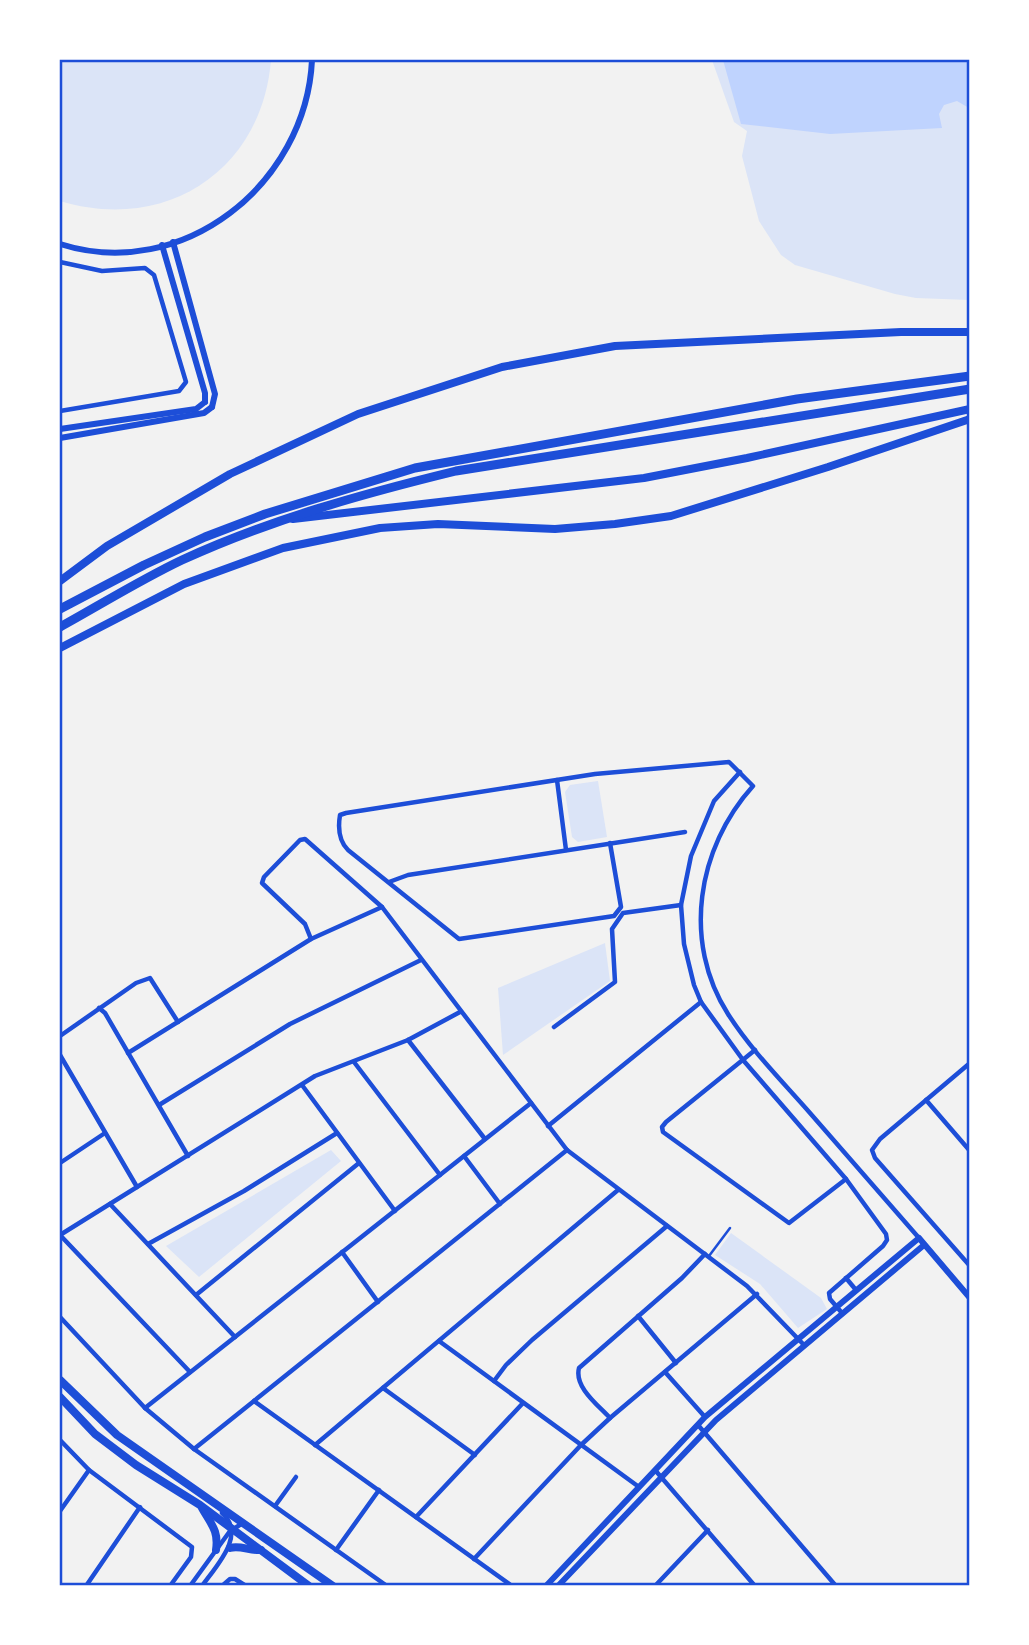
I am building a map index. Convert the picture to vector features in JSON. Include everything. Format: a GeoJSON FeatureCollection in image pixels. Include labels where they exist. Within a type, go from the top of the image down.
{"type":"FeatureCollection","features":[{"type":"Feature","properties":{"kind":"highway"},"geometry":{"type":"LineString","coordinates":[[60,609],[205,537],[265,514],[415,468],[797,398],[970,376]]}},
{"type":"Feature","properties":{"kind":"highway"},"geometry":{"type":"LineString","coordinates":[[60,627],[180,561],[277,521],[386,488],[456,471],[970,389]]}},
{"type":"Feature","properties":{"kind":"main road"},"geometry":{"type":"LineString","coordinates":[[60,581],[107,546],[230,474],[358,414],[502,367],[615,346],[901,332],[970,332]]}},
{"type":"Feature","properties":{"kind":"main road"},"geometry":{"type":"LineString","coordinates":[[277,521],[644,478],[970,409]]}},
{"type":"Feature","properties":{"kind":"main road"},"geometry":{"type":"LineString","coordinates":[[60,648],[142,603],[184,584],[283,548],[380,528],[438,524],[555,529],[671,516],[970,419]]}},
{"type":"Feature","properties":{"kind":"main road"},"geometry":{"type":"LineString","coordinates":[[60,1380],[117,1435],[333,1586]]}},
{"type":"Feature","properties":{"kind":"main road"},"geometry":{"type":"LineString","coordinates":[[60,1397],[95,1434],[136,1465],[200,1505],[309,1586]]}},
{"type":"Feature","properties":{"kind":"main road"},"geometry":{"type":"LineString","coordinates":[[200,1505],[216,1528],[216,1550]]}},
{"type":"Feature","properties":{"kind":"main road"},"geometry":{"type":"LineString","coordinates":[[230,1548],[261,1550]]}},
{"type":"Feature","properties":{"kind":"street"},"geometry":{"type":"LineString","coordinates":[[60,243],[109,252],[162,245],[199,232],[223,218],[246,201],[282,158],[304,107],[312,60]]}},
{"type":"Feature","properties":{"kind":"street"},"geometry":{"type":"LineString","coordinates":[[60,438],[204,413],[212,407],[215,394],[173,242]]}},
{"type":"Feature","properties":{"kind":"street"},"geometry":{"type":"LineString","coordinates":[[162,245],[205,393],[205,402]]}},
{"type":"Feature","properties":{"kind":"street"},"geometry":{"type":"LineString","coordinates":[[60,262],[113,271],[135,267],[149,270],[155,275],[186,382],[180,391],[60,411]]}},
{"type":"Feature","properties":{"kind":"street"},"geometry":{"type":"LineString","coordinates":[[205,402],[212,407]]}},
{"type":"Feature","properties":{"kind":"street"},"geometry":{"type":"LineString","coordinates":[[60,429],[196,408],[205,402]]}},
{"type":"Feature","properties":{"kind":"street"},"geometry":{"type":"LineString","coordinates":[[610,843],[621,907],[614,916],[459,939],[344,846],[339,823],[340,815],[556,780],[726,761],[753,786],[733,810],[709,859],[701,895],[705,960],[713,984],[727,1013],[755,1050],[970,1298]]}},
{"type":"Feature","properties":{"kind":"street"},"geometry":{"type":"LineString","coordinates":[[740,772],[714,801],[705,817],[691,856],[681,905],[687,957],[701,1002],[743,1060],[846,1179],[886,1234],[887,1240],[829,1293],[830,1299],[842,1313]]}},
{"type":"Feature","properties":{"kind":"street"},"geometry":{"type":"LineString","coordinates":[[556,780],[566,850]]}},
{"type":"Feature","properties":{"kind":"street"},"geometry":{"type":"LineString","coordinates":[[389,882],[408,875],[685,832]]}},
{"type":"Feature","properties":{"kind":"street"},"geometry":{"type":"LineString","coordinates":[[312,939],[305,924],[262,883],[264,877],[302,839],[317,848],[382,907],[567,1150],[757,1294],[804,1345]]}},
{"type":"Feature","properties":{"kind":"street"},"geometry":{"type":"LineString","coordinates":[[554,1027],[615,982],[612,929],[622,913],[681,905]]}},
{"type":"Feature","properties":{"kind":"street"},"geometry":{"type":"LineString","coordinates":[[128,1053],[312,939],[382,907]]}},
{"type":"Feature","properties":{"kind":"street"},"geometry":{"type":"LineString","coordinates":[[159,1105],[290,1024],[421,960]]}},
{"type":"Feature","properties":{"kind":"street"},"geometry":{"type":"LineString","coordinates":[[60,1035],[136,983],[150,978],[178,1023]]}},
{"type":"Feature","properties":{"kind":"street"},"geometry":{"type":"LineString","coordinates":[[548,1126],[701,1002]]}},
{"type":"Feature","properties":{"kind":"street"},"geometry":{"type":"LineString","coordinates":[[99,1009],[105,1013],[188,1156]]}},
{"type":"Feature","properties":{"kind":"street"},"geometry":{"type":"LineString","coordinates":[[190,1372],[60,1235],[315,1076],[408,1040],[460,1012]]}},
{"type":"Feature","properties":{"kind":"street"},"geometry":{"type":"LineString","coordinates":[[408,1040],[485,1139]]}},
{"type":"Feature","properties":{"kind":"street"},"geometry":{"type":"LineString","coordinates":[[755,1050],[666,1122],[662,1128],[663,1132],[784,1222],[793,1222],[846,1179]]}},
{"type":"Feature","properties":{"kind":"street"},"geometry":{"type":"LineString","coordinates":[[60,1055],[138,1187]]}},
{"type":"Feature","properties":{"kind":"street"},"geometry":{"type":"LineString","coordinates":[[354,1062],[440,1175]]}},
{"type":"Feature","properties":{"kind":"street"},"geometry":{"type":"LineString","coordinates":[[970,1063],[876,1143],[872,1150],[875,1158],[970,1266]]}},
{"type":"Feature","properties":{"kind":"street"},"geometry":{"type":"LineString","coordinates":[[302,1085],[395,1210]]}},
{"type":"Feature","properties":{"kind":"street"},"geometry":{"type":"LineString","coordinates":[[926,1100],[970,1151]]}},
{"type":"Feature","properties":{"kind":"street"},"geometry":{"type":"LineString","coordinates":[[145,1408],[531,1103]]}},
{"type":"Feature","properties":{"kind":"street"},"geometry":{"type":"LineString","coordinates":[[60,1163],[105,1133]]}},
{"type":"Feature","properties":{"kind":"street"},"geometry":{"type":"LineString","coordinates":[[148,1244],[244,1191],[337,1133]]}},
{"type":"Feature","properties":{"kind":"street"},"geometry":{"type":"LineString","coordinates":[[194,1449],[567,1150]]}},
{"type":"Feature","properties":{"kind":"street"},"geometry":{"type":"LineString","coordinates":[[464,1156],[500,1204]]}},
{"type":"Feature","properties":{"kind":"street"},"geometry":{"type":"LineString","coordinates":[[196,1295],[359,1163]]}},
{"type":"Feature","properties":{"kind":"street"},"geometry":{"type":"LineString","coordinates":[[315,1445],[618,1190]]}},
{"type":"Feature","properties":{"kind":"street"},"geometry":{"type":"LineString","coordinates":[[110,1204],[234,1337]]}},
{"type":"Feature","properties":{"kind":"street"},"geometry":{"type":"LineString","coordinates":[[494,1381],[532,1340],[667,1226]]}},
{"type":"Feature","properties":{"kind":"street"},"geometry":{"type":"LineString","coordinates":[[546,1586],[705,1417],[919,1238]]}},
{"type":"Feature","properties":{"kind":"street"},"geometry":{"type":"LineString","coordinates":[[558,1586],[704,1433],[924,1245]]}},
{"type":"Feature","properties":{"kind":"street"},"geometry":{"type":"LineString","coordinates":[[342,1252],[378,1302]]}},
{"type":"Feature","properties":{"kind":"street"},"geometry":{"type":"LineString","coordinates":[[610,1418],[582,1387],[577,1372],[591,1355],[707,1255]]}},
{"type":"Feature","properties":{"kind":"street"},"geometry":{"type":"LineString","coordinates":[[846,1278],[856,1290]]}},
{"type":"Feature","properties":{"kind":"street"},"geometry":{"type":"LineString","coordinates":[[474,1559],[581,1445],[757,1294]]}},
{"type":"Feature","properties":{"kind":"street"},"geometry":{"type":"LineString","coordinates":[[638,1316],[676,1363]]}},
{"type":"Feature","properties":{"kind":"street"},"geometry":{"type":"LineString","coordinates":[[60,1317],[145,1408],[194,1449],[387,1586]]}},
{"type":"Feature","properties":{"kind":"street"},"geometry":{"type":"LineString","coordinates":[[439,1341],[639,1487]]}},
{"type":"Feature","properties":{"kind":"street"},"geometry":{"type":"LineString","coordinates":[[665,1372],[705,1417]]}},
{"type":"Feature","properties":{"kind":"street"},"geometry":{"type":"LineString","coordinates":[[383,1388],[475,1455]]}},
{"type":"Feature","properties":{"kind":"street"},"geometry":{"type":"LineString","coordinates":[[254,1401],[513,1586]]}},
{"type":"Feature","properties":{"kind":"street"},"geometry":{"type":"LineString","coordinates":[[416,1517],[523,1403]]}},
{"type":"Feature","properties":{"kind":"street"},"geometry":{"type":"LineString","coordinates":[[698,1425],[836,1586]]}},
{"type":"Feature","properties":{"kind":"street"},"geometry":{"type":"LineString","coordinates":[[60,1440],[89,1471],[192,1547],[191,1557],[170,1586]]}},
{"type":"Feature","properties":{"kind":"street"},"geometry":{"type":"LineString","coordinates":[[160,1465],[223,1514],[231,1528],[230,1548],[202,1586]]}},
{"type":"Feature","properties":{"kind":"street"},"geometry":{"type":"LineString","coordinates":[[60,1511],[89,1471]]}},
{"type":"Feature","properties":{"kind":"street"},"geometry":{"type":"LineString","coordinates":[[655,1471],[753,1585]]}},
{"type":"Feature","properties":{"kind":"street"},"geometry":{"type":"LineString","coordinates":[[275,1506],[296,1478]]}},
{"type":"Feature","properties":{"kind":"street"},"geometry":{"type":"LineString","coordinates":[[336,1550],[379,1490]]}},
{"type":"Feature","properties":{"kind":"street"},"geometry":{"type":"LineString","coordinates":[[86,1586],[140,1507]]}},
{"type":"Feature","properties":{"kind":"street"},"geometry":{"type":"LineString","coordinates":[[190,1586],[231,1528],[244,1522]]}},
{"type":"Feature","properties":{"kind":"street"},"geometry":{"type":"LineString","coordinates":[[655,1586],[708,1530]]}},
{"type":"Feature","properties":{"kind":"street"},"geometry":{"type":"LineString","coordinates":[[222,1586],[230,1579],[236,1579],[246,1586]]}},
{"type":"Feature","properties":{"kind":"street"},"geometry":{"type":"LineString","coordinates":[[825,1586],[831,1580]]}},
{"type":"Feature","properties":{"kind":"lane"},"geometry":{"type":"LineString","coordinates":[[707,1255],[730,1228]]}},
{"type":"Feature","properties":{"kind":"shaded area"},"geometry":{"type":"Polygon","coordinates":[[[60,60],[271,60],[264,99],[249,133],[228,162],[202,184],[171,200],[136,208],[99,209],[60,201],[60,60]]]}},
{"type":"Feature","properties":{"kind":"shaded area"},"geometry":{"type":"Polygon","coordinates":[[[712,60],[969,60],[969,300],[916,298],[895,294],[795,265],[781,255],[759,221],[742,156],[747,131],[734,122],[712,60]]]}},
{"type":"Feature","properties":{"kind":"shaded area"},"geometry":{"type":"Polygon","coordinates":[[[598,781],[607,837],[578,842],[572,837],[565,792],[570,785],[598,781]]]}},
{"type":"Feature","properties":{"kind":"shaded area"},"geometry":{"type":"Polygon","coordinates":[[[605,943],[610,981],[503,1055],[498,988],[605,943]]]}},
{"type":"Feature","properties":{"kind":"shaded area"},"geometry":{"type":"Polygon","coordinates":[[[331,1150],[341,1161],[199,1277],[166,1246],[331,1150]]]}},
{"type":"Feature","properties":{"kind":"shaded area"},"geometry":{"type":"Polygon","coordinates":[[[731,1233],[821,1298],[827,1309],[798,1328],[760,1284],[715,1255],[731,1233]]]}},
{"type":"Feature","properties":{"kind":"water"},"geometry":{"type":"Polygon","coordinates":[[[723,60],[969,60],[969,108],[957,101],[944,105],[939,114],[942,128],[830,134],[741,124],[723,60]]]}}]}
